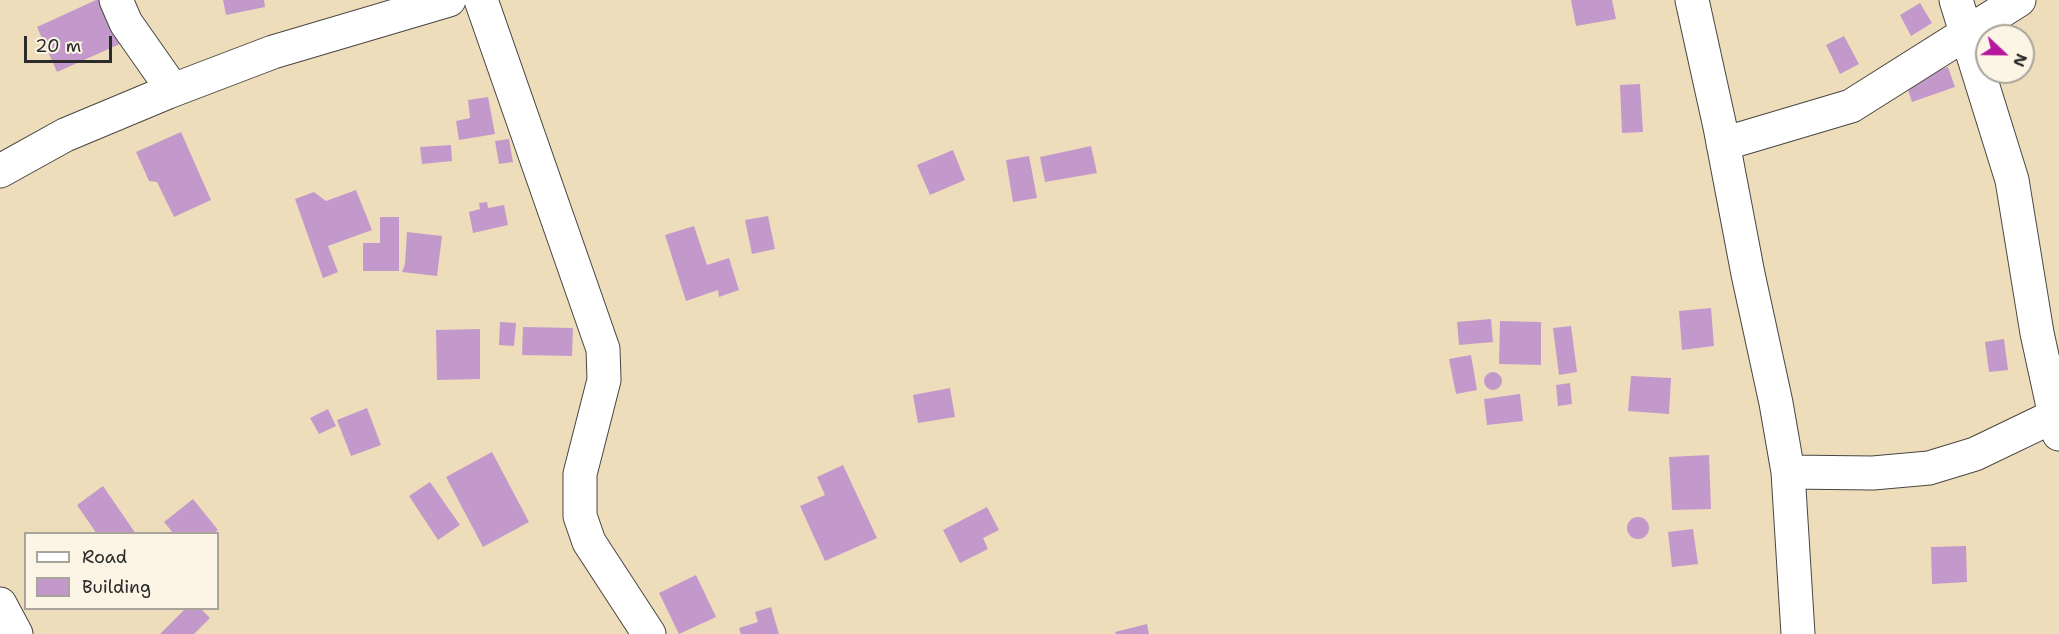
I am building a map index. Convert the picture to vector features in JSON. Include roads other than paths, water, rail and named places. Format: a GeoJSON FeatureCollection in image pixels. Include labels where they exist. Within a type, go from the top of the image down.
{"type":"FeatureCollection","features":[{"type":"Feature","properties":{"kind":"street"},"geometry":{"type":"LineString","coordinates":[[116,0],[126,23],[173,90]]}},
{"type":"Feature","properties":{"kind":"street"},"geometry":{"type":"LineString","coordinates":[[0,171],[65,135],[173,90],[273,52],[449,0]]}},
{"type":"Feature","properties":{"kind":"street"},"geometry":{"type":"LineString","coordinates":[[481,0],[603,349],[604,380],[580,474],[580,516],[589,542],[650,634]]}},
{"type":"Feature","properties":{"kind":"street"},"geometry":{"type":"LineString","coordinates":[[1692,0],[1724,144],[1788,472],[1798,634]]}},
{"type":"Feature","properties":{"kind":"street"},"geometry":{"type":"LineString","coordinates":[[1788,472],[1873,473],[1929,468],[2057,425],[2037,333],[2012,180],[1956,0]]}},
{"type":"Feature","properties":{"kind":"street"},"geometry":{"type":"LineString","coordinates":[[1724,144],[1851,106],[2019,0]]}},
{"type":"Feature","properties":{"kind":"street"},"geometry":{"type":"LineString","coordinates":[[0,604],[16,634]]}}]}
